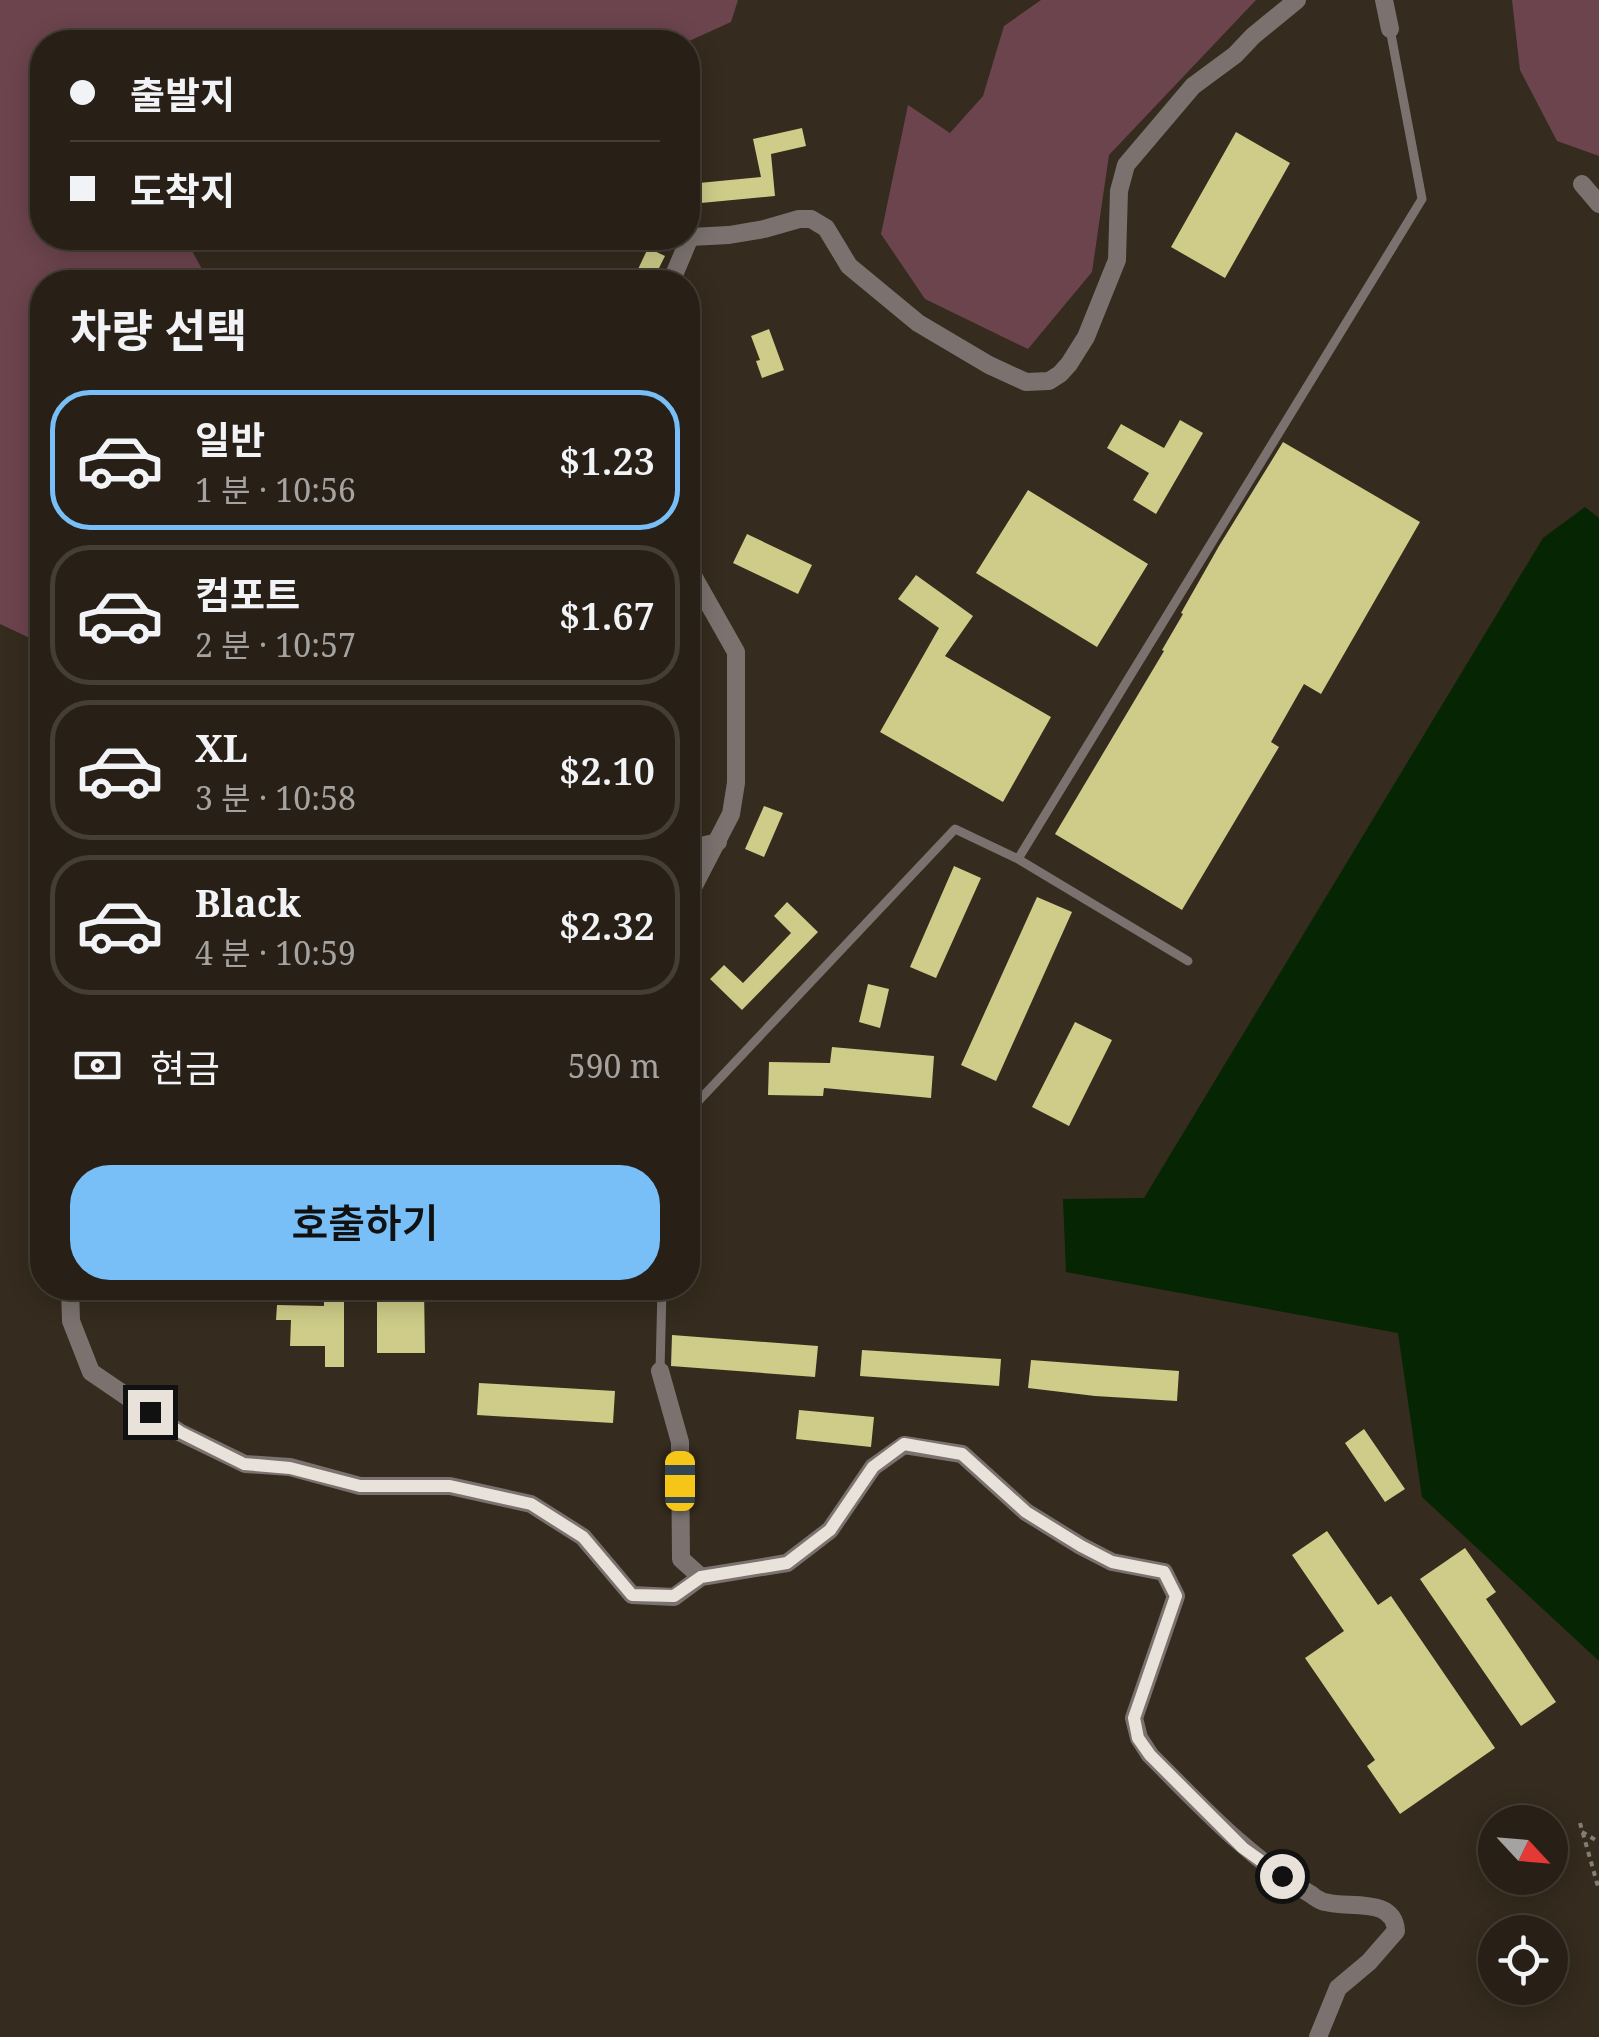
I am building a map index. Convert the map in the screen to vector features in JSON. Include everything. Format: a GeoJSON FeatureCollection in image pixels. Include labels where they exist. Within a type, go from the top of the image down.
{"type":"FeatureCollection","features":[{"type":"Feature","properties":{"kind":"street"},"geometry":{"type":"LineString","coordinates":[[700,236],[811,219],[826,228],[849,266],[918,323],[1026,382],[1049,381],[1060,374],[1086,337],[1116,260],[1119,191],[1126,165],[1193,86],[1297,0]]}},
{"type":"Feature","properties":{"kind":"street"},"geometry":{"type":"LineString","coordinates":[[1384,0],[1390,30]]}},
{"type":"Feature","properties":{"kind":"street"},"geometry":{"type":"LineString","coordinates":[[1582,184],[1599,204]]}},
{"type":"Feature","properties":{"kind":"street"},"geometry":{"type":"LineString","coordinates":[[700,588],[736,652],[736,783],[730,814],[700,875]]}},
{"type":"Feature","properties":{"kind":"street"},"geometry":{"type":"LineString","coordinates":[[700,846],[718,842]]}},
{"type":"Feature","properties":{"kind":"street"},"geometry":{"type":"LineString","coordinates":[[70,1300],[71,1321],[92,1372],[180,1432],[244,1464],[290,1468],[360,1486],[450,1486],[531,1504],[583,1537],[632,1595],[674,1596],[701,1577],[787,1563],[830,1530],[873,1467],[904,1444],[962,1454],[1026,1512],[1081,1546],[1112,1562],[1164,1572],[1176,1596],[1134,1718],[1138,1738],[1150,1755],[1243,1848],[1324,1902],[1370,1906],[1387,1912],[1395,1923],[1396,1931],[1369,1962],[1338,1988],[1318,2037]]}},
{"type":"Feature","properties":{"kind":"street"},"geometry":{"type":"LineString","coordinates":[[660,1371],[680,1442],[681,1559],[701,1577]]}},
{"type":"Feature","properties":{"kind":"lane"},"geometry":{"type":"LineString","coordinates":[[1018,859],[1422,199],[1390,30]]}},
{"type":"Feature","properties":{"kind":"lane"},"geometry":{"type":"LineString","coordinates":[[700,1099],[955,830],[1018,859],[1188,961]]}},
{"type":"Feature","properties":{"kind":"lane"},"geometry":{"type":"LineString","coordinates":[[660,1371],[662,1300]]}},
{"type":"Feature","properties":{"kind":"path"},"geometry":{"type":"LineString","coordinates":[[1580,1823],[1599,1890]]}},
{"type":"Feature","properties":{"kind":"path"},"geometry":{"type":"LineString","coordinates":[[1582,1832],[1599,1842]]}},
{"type":"Feature","properties":{"kind":"shaded area"},"geometry":{"type":"Polygon","coordinates":[[[0,0],[738,0],[731,22],[700,36],[700,30],[30,30],[30,250],[192,250],[202,270],[30,270],[30,638],[0,624],[0,0]]]}},
{"type":"Feature","properties":{"kind":"shaded area"},"geometry":{"type":"Polygon","coordinates":[[[1041,0],[1256,0],[1109,155],[1092,272],[1028,349],[925,299],[881,234],[908,105],[950,133],[983,96],[1004,26],[1041,0]]]}},
{"type":"Feature","properties":{"kind":"shaded area"},"geometry":{"type":"Polygon","coordinates":[[[1512,0],[1599,0],[1599,156],[1557,141],[1520,70],[1512,0]]]}},
{"type":"Feature","properties":{"kind":"shaded area"},"geometry":{"type":"Polygon","coordinates":[[[1585,507],[1599,518],[1599,1661],[1422,1497],[1398,1333],[1066,1272],[1063,1199],[1144,1198],[1543,538],[1585,507]]]}},
{"type":"Feature","properties":{"kind":"building"},"geometry":{"type":"Polygon","coordinates":[[[802,128],[806,146],[771,154],[775,196],[701,203],[700,183],[761,177],[753,139],[802,128]]]}},
{"type":"Feature","properties":{"kind":"building"},"geometry":{"type":"Polygon","coordinates":[[[1236,132],[1290,163],[1225,278],[1171,247],[1236,132]]]}},
{"type":"Feature","properties":{"kind":"building"},"geometry":{"type":"Polygon","coordinates":[[[647,250],[665,256],[658,270],[638,270],[647,250]]]}},
{"type":"Feature","properties":{"kind":"building"},"geometry":{"type":"Polygon","coordinates":[[[769,329],[784,370],[762,378],[751,336],[769,329]]]}},
{"type":"Feature","properties":{"kind":"building"},"geometry":{"type":"Polygon","coordinates":[[[1180,420],[1203,433],[1156,514],[1133,500],[1149,473],[1107,448],[1121,424],[1164,448],[1180,420]]]}},
{"type":"Feature","properties":{"kind":"building"},"geometry":{"type":"Polygon","coordinates":[[[1283,442],[1420,522],[1321,694],[1304,684],[1271,742],[1279,747],[1182,910],[1055,834],[1164,651],[1219,546],[1283,442]]]}},
{"type":"Feature","properties":{"kind":"building"},"geometry":{"type":"Polygon","coordinates":[[[1028,490],[1148,564],[1097,647],[976,573],[1028,490]]]}},
{"type":"Feature","properties":{"kind":"building"},"geometry":{"type":"Polygon","coordinates":[[[747,534],[812,565],[798,594],[733,563],[747,534]]]}},
{"type":"Feature","properties":{"kind":"building"},"geometry":{"type":"Polygon","coordinates":[[[916,575],[973,616],[945,656],[1051,717],[1003,802],[880,732],[939,628],[898,599],[916,575]]]}},
{"type":"Feature","properties":{"kind":"building"},"geometry":{"type":"Polygon","coordinates":[[[764,806],[783,813],[764,857],[745,849],[764,806]]]}},
{"type":"Feature","properties":{"kind":"building"},"geometry":{"type":"Polygon","coordinates":[[[954,866],[981,878],[936,978],[910,967],[954,866]]]}},
{"type":"Feature","properties":{"kind":"building"},"geometry":{"type":"Polygon","coordinates":[[[1037,897],[1072,912],[996,1081],[961,1065],[1037,897]]]}},
{"type":"Feature","properties":{"kind":"building"},"geometry":{"type":"Polygon","coordinates":[[[787,902],[818,932],[742,1010],[710,979],[724,965],[743,983],[791,933],[774,916],[787,902]]]}},
{"type":"Feature","properties":{"kind":"building"},"geometry":{"type":"Polygon","coordinates":[[[868,984],[889,989],[880,1028],[859,1022],[868,984]]]}},
{"type":"Feature","properties":{"kind":"building"},"geometry":{"type":"Polygon","coordinates":[[[1075,1022],[1112,1040],[1069,1126],[1032,1107],[1075,1022]]]}},
{"type":"Feature","properties":{"kind":"building"},"geometry":{"type":"Polygon","coordinates":[[[832,1047],[934,1056],[931,1098],[824,1088],[823,1096],[768,1095],[769,1062],[830,1063],[832,1047]]]}},
{"type":"Feature","properties":{"kind":"building"},"geometry":{"type":"Polygon","coordinates":[[[324,1300],[344,1300],[344,1367],[325,1367],[325,1346],[290,1346],[291,1320],[276,1320],[277,1305],[324,1306],[324,1300]]]}},
{"type":"Feature","properties":{"kind":"building"},"geometry":{"type":"Polygon","coordinates":[[[377,1300],[424,1300],[425,1353],[377,1353],[377,1300]]]}},
{"type":"Feature","properties":{"kind":"building"},"geometry":{"type":"Polygon","coordinates":[[[672,1335],[818,1346],[815,1377],[671,1366],[672,1335]]]}},
{"type":"Feature","properties":{"kind":"building"},"geometry":{"type":"Polygon","coordinates":[[[862,1350],[1001,1359],[999,1386],[860,1376],[862,1350]]]}},
{"type":"Feature","properties":{"kind":"building"},"geometry":{"type":"Polygon","coordinates":[[[1031,1360],[1179,1371],[1177,1401],[1028,1388],[1031,1360]]]}},
{"type":"Feature","properties":{"kind":"building"},"geometry":{"type":"Polygon","coordinates":[[[479,1383],[615,1391],[613,1423],[477,1415],[479,1383]]]}},
{"type":"Feature","properties":{"kind":"building"},"geometry":{"type":"Polygon","coordinates":[[[799,1410],[874,1417],[871,1447],[796,1439],[799,1410]]]}},
{"type":"Feature","properties":{"kind":"building"},"geometry":{"type":"Polygon","coordinates":[[[1364,1429],[1405,1489],[1385,1502],[1345,1443],[1364,1429]]]}},
{"type":"Feature","properties":{"kind":"building"},"geometry":{"type":"Polygon","coordinates":[[[1327,1531],[1378,1605],[1391,1596],[1495,1748],[1400,1814],[1367,1766],[1375,1760],[1305,1658],[1344,1631],[1292,1555],[1327,1531]]]}},
{"type":"Feature","properties":{"kind":"building"},"geometry":{"type":"Polygon","coordinates":[[[1465,1548],[1496,1592],[1486,1599],[1556,1702],[1521,1726],[1420,1579],[1465,1548]]]}},
{"type":"Feature","properties":{"kind":"route"},"geometry":{"type":"LineString","coordinates":[[150,1412],[244,1464],[290,1468],[360,1486],[450,1486],[531,1504],[583,1537],[632,1595],[674,1596],[701,1577],[787,1563],[830,1530],[873,1467],[904,1444],[962,1454],[1026,1512],[1081,1546],[1112,1562],[1164,1572],[1176,1596],[1134,1718],[1138,1738],[1150,1755],[1243,1848],[1282,1876]]}}]}
